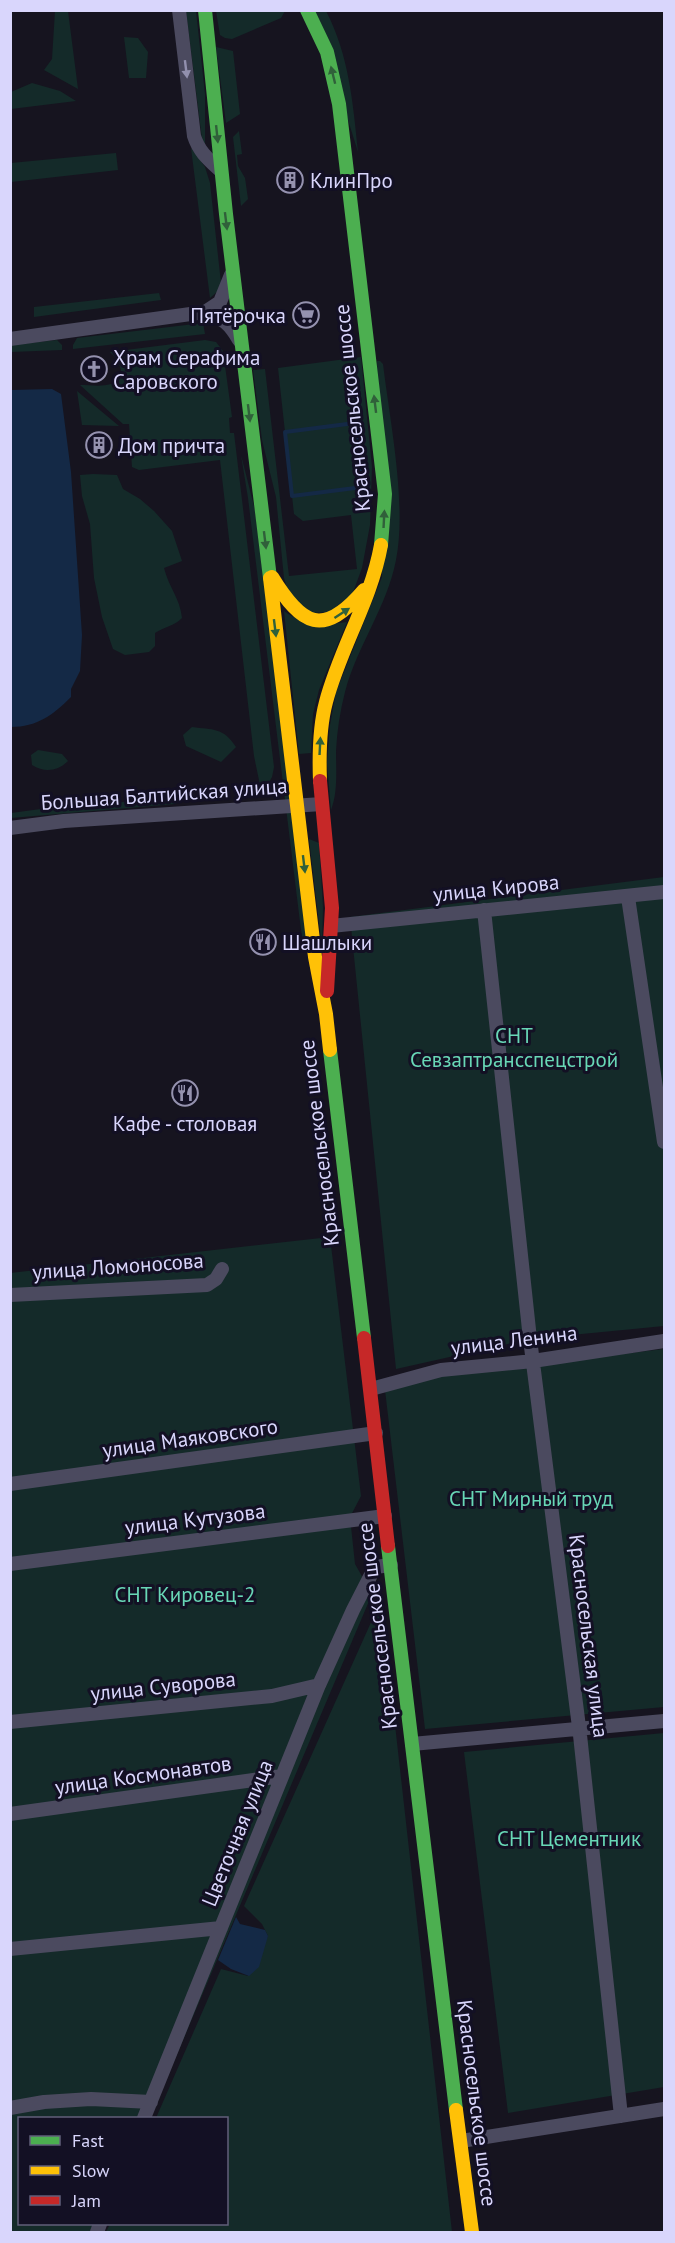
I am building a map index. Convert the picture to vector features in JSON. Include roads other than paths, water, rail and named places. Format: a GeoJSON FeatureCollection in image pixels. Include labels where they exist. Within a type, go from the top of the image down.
{"type":"FeatureCollection","features":[{"type":"Feature","properties":{"kind":"main road","name":"Красносельское шоссе"},"geometry":{"type":"LineString","coordinates":[[205,10],[232,270],[268,570],[315,957],[326,1014],[472,2232]]}},
{"type":"Feature","properties":{"kind":"main road","name":"Красносельское шоссе"},"geometry":{"type":"LineString","coordinates":[[307,10],[327,52],[336,83],[385,494],[384,526],[375,575],[326,701],[320,739],[322,804],[331,897],[326,1014]]}},
{"type":"Feature","properties":{"kind":"main road"},"geometry":{"type":"LineString","coordinates":[[268,570],[285,599],[296,611],[308,619],[323,621],[339,617],[351,607],[375,575]]}},
{"type":"Feature","properties":{"kind":"street"},"geometry":{"type":"LineString","coordinates":[[179,10],[194,136],[197,147],[221,171]]}},
{"type":"Feature","properties":{"kind":"street"},"geometry":{"type":"LineString","coordinates":[[10,339],[206,312],[220,302],[232,270]]}},
{"type":"Feature","properties":{"kind":"street"},"geometry":{"type":"LineString","coordinates":[[206,312],[230,324],[241,344]]}},
{"type":"Feature","properties":{"kind":"street","name":"Большая Балтийская улица"},"geometry":{"type":"LineString","coordinates":[[10,828],[64,821],[322,804]]}},
{"type":"Feature","properties":{"kind":"street","name":"улица Кирова"},"geometry":{"type":"LineString","coordinates":[[331,926],[664,892]]}},
{"type":"Feature","properties":{"kind":"street"},"geometry":{"type":"LineString","coordinates":[[628,897],[664,1142]]}},
{"type":"Feature","properties":{"kind":"street","name":"Красносельская улица"},"geometry":{"type":"LineString","coordinates":[[484,910],[533,1361],[580,1729],[621,2116]]}},
{"type":"Feature","properties":{"kind":"street","name":"улица Ломоносова"},"geometry":{"type":"LineString","coordinates":[[10,1295],[207,1285],[216,1279],[222,1269]]}},
{"type":"Feature","properties":{"kind":"street","name":"улица Ленина"},"geometry":{"type":"LineString","coordinates":[[371,1389],[441,1370],[533,1361],[664,1341]]}},
{"type":"Feature","properties":{"kind":"street","name":"улица Маяковского"},"geometry":{"type":"LineString","coordinates":[[10,1484],[376,1434]]}},
{"type":"Feature","properties":{"kind":"street","name":"улица Кутузова"},"geometry":{"type":"LineString","coordinates":[[10,1564],[385,1516]]}},
{"type":"Feature","properties":{"kind":"street","name":"Цветочная улица"},"geometry":{"type":"LineString","coordinates":[[144,2117],[319,1686],[375,1567],[391,1565]]}},
{"type":"Feature","properties":{"kind":"street","name":"улица Суворова"},"geometry":{"type":"LineString","coordinates":[[10,1722],[272,1696],[319,1686]]}},
{"type":"Feature","properties":{"kind":"street"},"geometry":{"type":"LineString","coordinates":[[412,1744],[664,1721]]}},
{"type":"Feature","properties":{"kind":"street","name":"улица Космонавтов"},"geometry":{"type":"LineString","coordinates":[[10,1814],[282,1776]]}},
{"type":"Feature","properties":{"kind":"street"},"geometry":{"type":"LineString","coordinates":[[10,1949],[221,1928]]}},
{"type":"Feature","properties":{"kind":"street"},"geometry":{"type":"LineString","coordinates":[[10,2108],[91,2098],[151,2102]]}},
{"type":"Feature","properties":{"kind":"street"},"geometry":{"type":"LineString","coordinates":[[461,2141],[664,2109]]}},
{"type":"Feature","properties":{"kind":"water"},"geometry":{"type":"Polygon","coordinates":[[[52,389],[61,394],[71,472],[82,635],[80,671],[71,689],[71,697],[58,709],[37,722],[11,727],[11,390],[52,389]]]}},
{"type":"Feature","properties":{"kind":"water"},"geometry":{"type":"Polygon","coordinates":[[[236,1917],[240,1924],[265,1930],[268,1936],[259,1967],[249,1976],[231,1969],[218,1960],[236,1917]]]}},
{"type":"Feature","properties":{"kind":"waterway"},"geometry":{"type":"LineString","coordinates":[[355,423],[363,487],[292,496],[285,432],[355,423]]}},
{"type":"Feature","properties":{"kind":"place","name":"КлинПро"},"geometry":{"type":"Point","coordinates":[290,180]}},
{"type":"Feature","properties":{"kind":"place","name":"Пятёрочка"},"geometry":{"type":"Point","coordinates":[306,315]}},
{"type":"Feature","properties":{"kind":"place","name":"Храм Серафима Саровского"},"geometry":{"type":"Point","coordinates":[94,369]}},
{"type":"Feature","properties":{"kind":"place","name":"Дом причта"},"geometry":{"type":"Point","coordinates":[99,445]}},
{"type":"Feature","properties":{"kind":"place","name":"Шашлыки"},"geometry":{"type":"Point","coordinates":[263,942]}},
{"type":"Feature","properties":{"kind":"place","name":"Кафе - столовая"},"geometry":{"type":"Point","coordinates":[185,1093]}},
{"type":"Feature","properties":{"kind":"park label","name":"СНТ Севзаптрансспецстрой"},"geometry":{"type":"Point","coordinates":[514,1047]}},
{"type":"Feature","properties":{"kind":"park label","name":"СНТ Мирный труд"},"geometry":{"type":"Point","coordinates":[531,1498]}},
{"type":"Feature","properties":{"kind":"park label","name":"СНТ Кировец-2"},"geometry":{"type":"Point","coordinates":[185,1594]}},
{"type":"Feature","properties":{"kind":"park label","name":"СНТ Цементник"},"geometry":{"type":"Point","coordinates":[569,1838]}}]}
